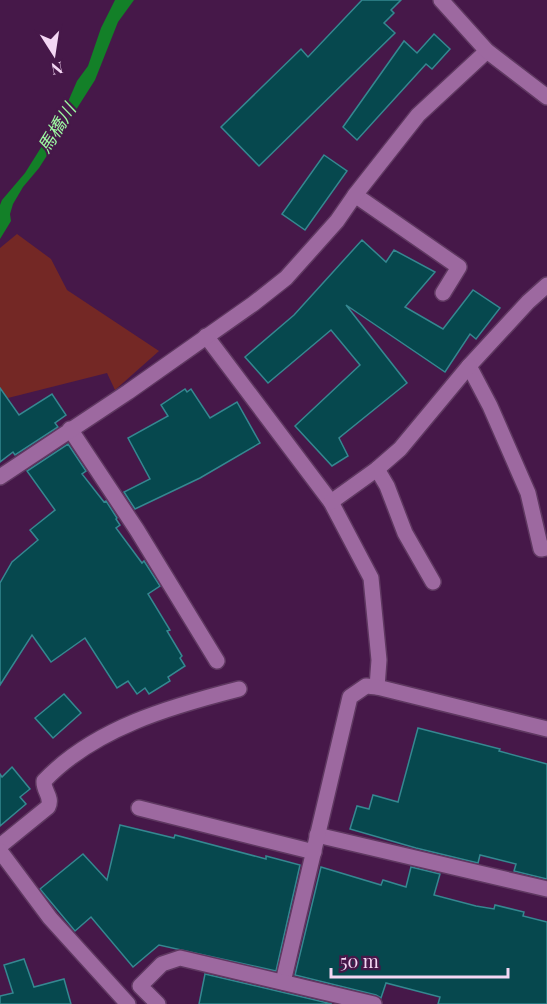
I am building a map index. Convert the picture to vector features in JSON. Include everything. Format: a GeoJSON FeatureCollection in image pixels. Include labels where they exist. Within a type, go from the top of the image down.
{"type":"FeatureCollection","features":[{"type":"Feature","properties":{"kind":"street"},"geometry":{"type":"LineString","coordinates":[[441,0],[487,51],[547,97]]}},
{"type":"Feature","properties":{"kind":"street"},"geometry":{"type":"LineString","coordinates":[[0,477],[128,392],[254,304],[286,278],[338,221],[355,195],[418,115],[487,51]]}},
{"type":"Feature","properties":{"kind":"street"},"geometry":{"type":"LineString","coordinates":[[355,195],[459,267],[443,293]]}},
{"type":"Feature","properties":{"kind":"street"},"geometry":{"type":"LineString","coordinates":[[331,502],[377,469],[400,449],[469,366],[528,302],[547,285]]}},
{"type":"Feature","properties":{"kind":"street"},"geometry":{"type":"LineString","coordinates":[[206,336],[331,502],[371,578],[379,660],[377,687]]}},
{"type":"Feature","properties":{"kind":"street"},"geometry":{"type":"LineString","coordinates":[[469,366],[490,406],[528,493],[542,549],[547,548]]}},
{"type":"Feature","properties":{"kind":"street"},"geometry":{"type":"LineString","coordinates":[[70,429],[137,530],[217,661]]}},
{"type":"Feature","properties":{"kind":"street"},"geometry":{"type":"LineString","coordinates":[[377,469],[387,486],[405,533],[434,582]]}},
{"type":"Feature","properties":{"kind":"street"},"geometry":{"type":"LineString","coordinates":[[283,982],[350,697],[366,686],[377,687],[547,729]]}},
{"type":"Feature","properties":{"kind":"street"},"geometry":{"type":"LineString","coordinates":[[0,846],[48,807],[50,798],[44,781],[86,747],[165,708],[239,689]]}},
{"type":"Feature","properties":{"kind":"street"},"geometry":{"type":"LineString","coordinates":[[139,808],[314,852]]}},
{"type":"Feature","properties":{"kind":"street"},"geometry":{"type":"LineString","coordinates":[[317,836],[547,889]]}},
{"type":"Feature","properties":{"kind":"street"},"geometry":{"type":"LineString","coordinates":[[0,851],[50,918],[127,1003],[162,964],[180,958],[374,1004]]}},
{"type":"Feature","properties":{"kind":"street"},"geometry":{"type":"LineString","coordinates":[[140,986],[158,1004]]}},
{"type":"Feature","properties":{"kind":"shaded area"},"geometry":{"type":"Polygon","coordinates":[[[17,234],[51,259],[67,290],[159,351],[115,390],[107,373],[0,400],[0,248],[17,234]]]}},
{"type":"Feature","properties":{"kind":"water","name":"馬橋川"},"geometry":{"type":"Polygon","coordinates":[[[115,0],[134,0],[118,22],[95,80],[39,168],[23,187],[13,204],[10,214],[11,221],[0,239],[2,200],[25,173],[64,111],[77,81],[88,66],[101,28],[115,0]]]}},
{"type":"Feature","properties":{"kind":"building"},"geometry":{"type":"Polygon","coordinates":[[[362,0],[401,0],[391,10],[394,13],[384,23],[395,33],[259,166],[221,127],[301,49],[308,57],[362,0]]]}},
{"type":"Feature","properties":{"kind":"building"},"geometry":{"type":"Polygon","coordinates":[[[434,34],[450,49],[432,69],[426,64],[357,140],[343,127],[404,41],[417,53],[434,34]]]}},
{"type":"Feature","properties":{"kind":"building"},"geometry":{"type":"Polygon","coordinates":[[[324,155],[347,171],[305,230],[282,214],[324,155]]]}},
{"type":"Feature","properties":{"kind":"building"},"geometry":{"type":"Polygon","coordinates":[[[362,240],[386,262],[394,250],[435,272],[405,307],[443,329],[473,290],[500,308],[476,339],[470,334],[445,372],[346,305],[407,383],[339,438],[348,456],[332,466],[295,426],[360,365],[331,330],[268,383],[245,357],[294,315],[362,240]]]}},
{"type":"Feature","properties":{"kind":"building"},"geometry":{"type":"Polygon","coordinates":[[[0,388],[19,415],[52,394],[66,415],[55,423],[58,427],[15,455],[13,452],[0,462],[0,388]]]}},
{"type":"Feature","properties":{"kind":"building"},"geometry":{"type":"Polygon","coordinates":[[[185,389],[187,392],[191,389],[210,418],[237,402],[260,443],[200,478],[135,509],[124,492],[150,479],[128,438],[168,416],[161,405],[185,389]]]}},
{"type":"Feature","properties":{"kind":"building"},"geometry":{"type":"Polygon","coordinates":[[[68,444],[86,471],[82,474],[104,502],[106,501],[117,518],[120,525],[116,528],[142,563],[144,561],[160,586],[148,594],[170,630],[167,631],[182,656],[180,658],[185,666],[168,677],[170,681],[149,694],[145,688],[137,694],[128,681],[117,688],[85,638],[51,662],[32,635],[0,685],[0,583],[12,562],[38,540],[30,530],[55,510],[27,471],[68,444]]]}},
{"type":"Feature","properties":{"kind":"building"},"geometry":{"type":"Polygon","coordinates":[[[64,694],[81,713],[53,738],[35,718],[64,694]]]}},
{"type":"Feature","properties":{"kind":"building"},"geometry":{"type":"Polygon","coordinates":[[[418,728],[500,749],[499,751],[547,764],[547,879],[514,871],[516,864],[480,855],[478,863],[350,829],[357,806],[369,809],[373,795],[398,802],[418,728]]]}},
{"type":"Feature","properties":{"kind":"building"},"geometry":{"type":"Polygon","coordinates":[[[12,767],[30,789],[20,797],[26,804],[0,826],[0,774],[2,777],[12,767]]]}},
{"type":"Feature","properties":{"kind":"building"},"geometry":{"type":"Polygon","coordinates":[[[120,825],[174,838],[175,835],[266,859],[266,856],[300,865],[276,971],[159,945],[133,967],[91,917],[75,931],[40,889],[83,854],[107,880],[120,825]]]}},
{"type":"Feature","properties":{"kind":"building"},"geometry":{"type":"Polygon","coordinates":[[[321,867],[381,885],[383,880],[406,887],[411,867],[440,874],[434,895],[494,909],[495,905],[524,912],[523,916],[547,922],[547,1004],[438,1004],[440,997],[386,983],[381,998],[295,975],[321,867]]]}},
{"type":"Feature","properties":{"kind":"building"},"geometry":{"type":"Polygon","coordinates":[[[24,959],[34,987],[64,979],[71,1004],[0,1004],[0,996],[13,993],[4,965],[24,959]]]}},
{"type":"Feature","properties":{"kind":"building"},"geometry":{"type":"Polygon","coordinates":[[[205,974],[332,1004],[199,1004],[205,974]]]}}]}
